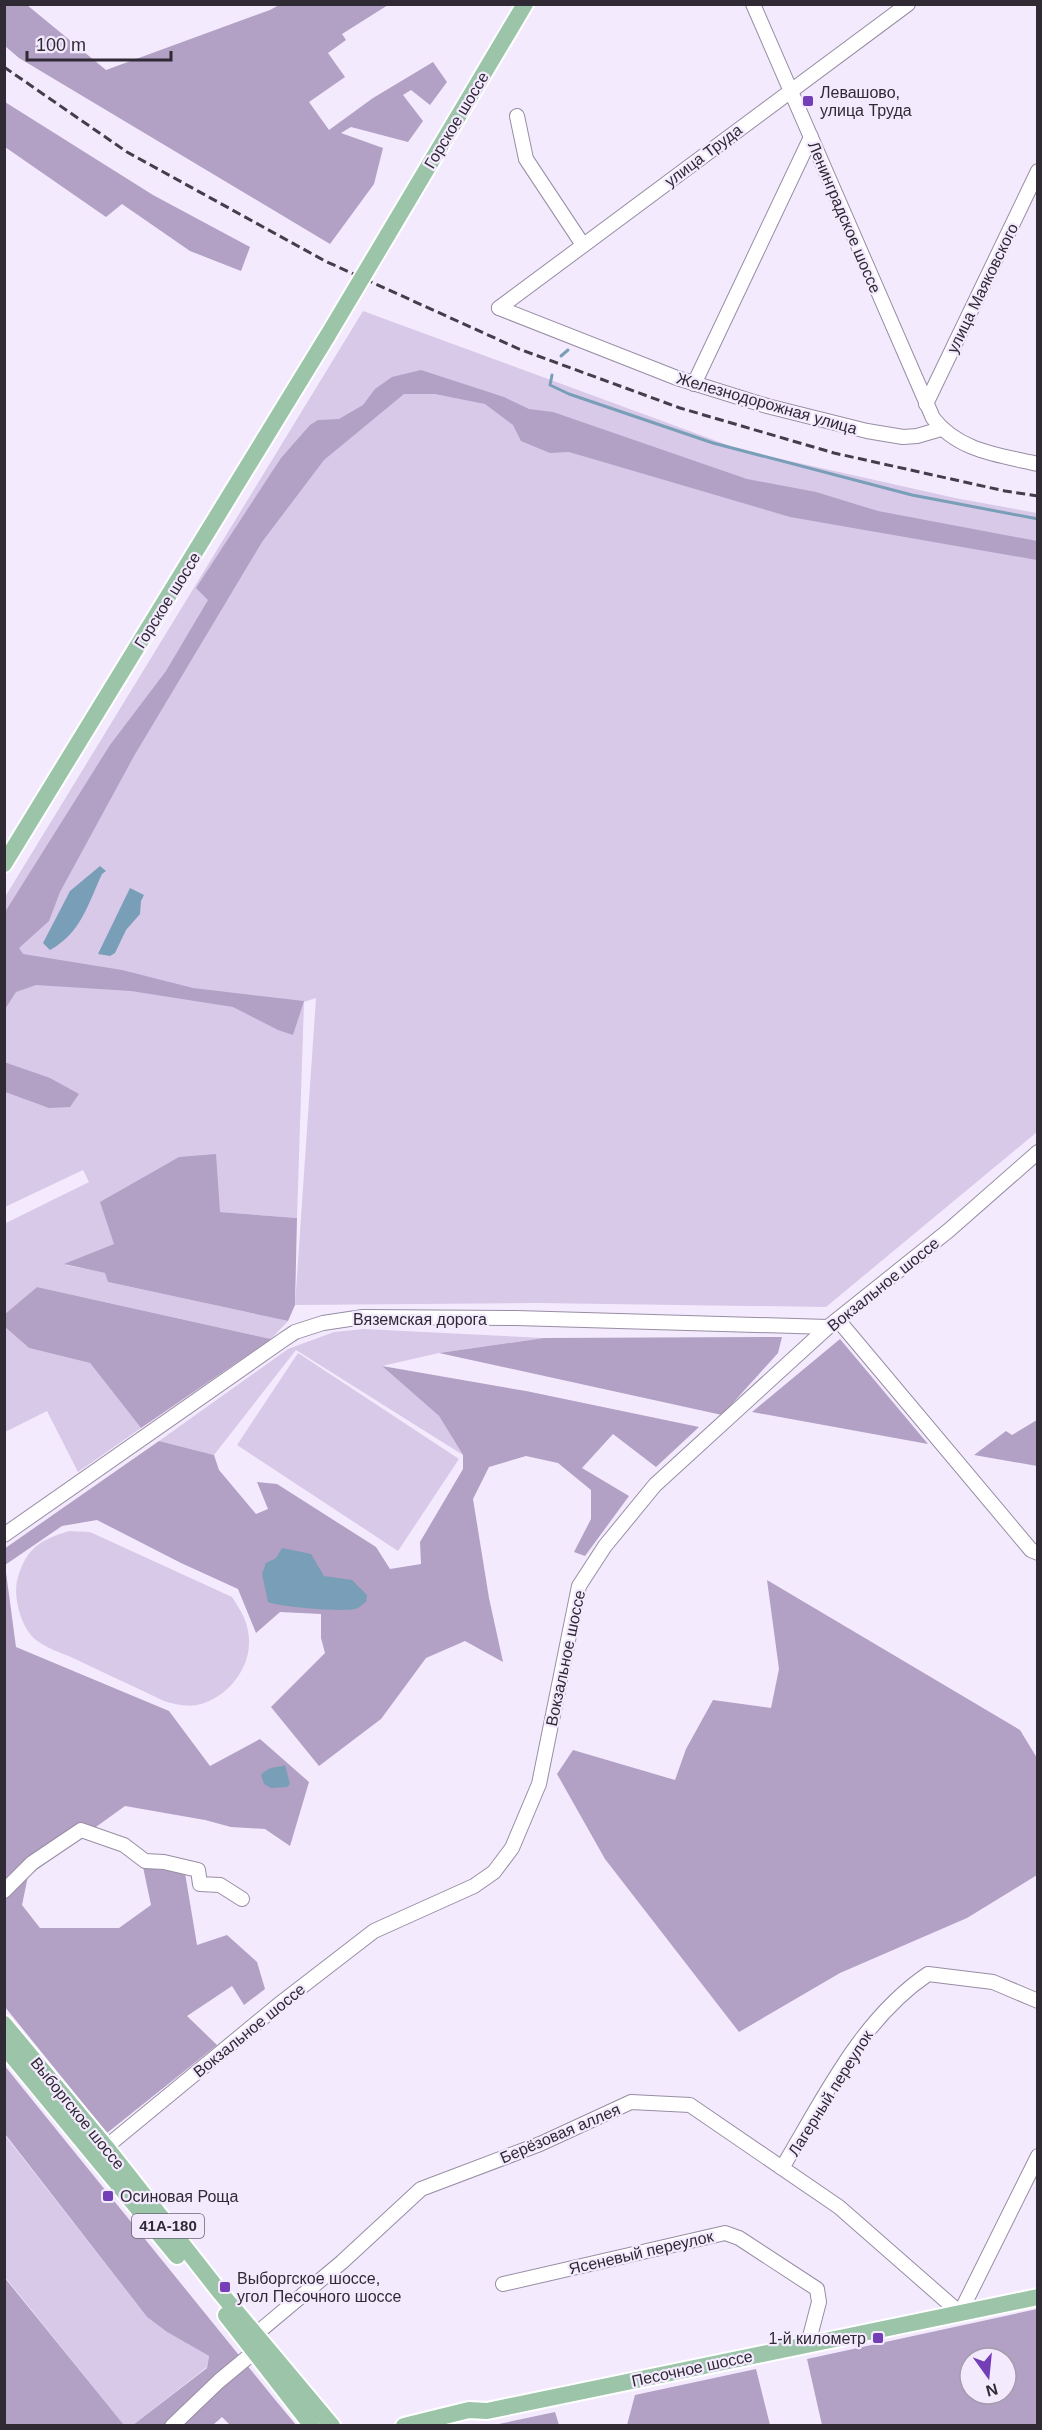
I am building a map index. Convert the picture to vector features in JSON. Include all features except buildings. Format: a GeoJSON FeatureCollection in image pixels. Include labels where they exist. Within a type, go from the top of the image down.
{"type":"FeatureCollection","features":[{"type":"Feature","properties":{"kind":"main road","name":"Горское шоссе"},"geometry":{"type":"LineString","coordinates":[[4,864],[328,335],[525,4]]}},
{"type":"Feature","properties":{"kind":"main road","name":"Выборгское шоссе"},"geometry":{"type":"LineString","coordinates":[[4,2024],[106,2147],[219,2291],[332,2426]]}},
{"type":"Feature","properties":{"kind":"main road","name":"Выборгское шоссе"},"geometry":{"type":"LineString","coordinates":[[4,2046],[214,2300],[312,2426]]}},
{"type":"Feature","properties":{"kind":"main road","name":"Песочное шоссе"},"geometry":{"type":"LineString","coordinates":[[444,2426],[487,2411],[1038,2297]]}},
{"type":"Feature","properties":{"kind":"main road","name":"Песочное шоссе"},"geometry":{"type":"LineString","coordinates":[[404,2426],[469,2410],[487,2411]]}},
{"type":"Feature","properties":{"kind":"street"},"geometry":{"type":"LineString","coordinates":[[747,4],[761,24]]}},
{"type":"Feature","properties":{"kind":"street","name":"Ленинградское шоссе"},"geometry":{"type":"LineString","coordinates":[[753,4],[926,404],[941,429]]}},
{"type":"Feature","properties":{"kind":"street","name":"улица Труда"},"geometry":{"type":"LineString","coordinates":[[499,308],[908,4]]}},
{"type":"Feature","properties":{"kind":"street"},"geometry":{"type":"LineString","coordinates":[[517,116],[526,159],[583,245]]}},
{"type":"Feature","properties":{"kind":"street"},"geometry":{"type":"LineString","coordinates":[[694,384],[811,137]]}},
{"type":"Feature","properties":{"kind":"street","name":"улица Маяковского"},"geometry":{"type":"LineString","coordinates":[[926,404],[1038,171]]}},
{"type":"Feature","properties":{"kind":"street","name":"Железнодорожная улица"},"geometry":{"type":"LineString","coordinates":[[499,308],[694,384],[767,406],[903,437],[917,436],[941,429]]}},
{"type":"Feature","properties":{"kind":"street"},"geometry":{"type":"LineString","coordinates":[[941,429],[956,441],[979,450],[1038,464]]}},
{"type":"Feature","properties":{"kind":"street","name":"Вокзальное шоссе"},"geometry":{"type":"LineString","coordinates":[[106,2147],[282,2002],[374,1930],[474,1886],[494,1872],[512,1848],[539,1784],[579,1586],[605,1546],[655,1485],[833,1324],[948,1231],[1038,1152]]}},
{"type":"Feature","properties":{"kind":"street","name":"Вяземская дорога"},"geometry":{"type":"LineString","coordinates":[[4,1535],[283,1340],[296,1332],[323,1323],[363,1317],[833,1324]]}},
{"type":"Feature","properties":{"kind":"street"},"geometry":{"type":"LineString","coordinates":[[833,1324],[1031,1550],[1038,1553]]}},
{"type":"Feature","properties":{"kind":"street"},"geometry":{"type":"LineString","coordinates":[[4,1892],[32,1863],[81,1830],[124,1845],[145,1861],[164,1862],[198,1870],[200,1884],[220,1885],[242,1899]]}},
{"type":"Feature","properties":{"kind":"street","name":"Лагерный переулок"},"geometry":{"type":"LineString","coordinates":[[782,2168],[832,2083],[873,2025],[908,1988],[928,1974],[993,1982],[1038,2001]]}},
{"type":"Feature","properties":{"kind":"street","name":"Берёзовая аллея"},"geometry":{"type":"LineString","coordinates":[[256,2334],[342,2262],[421,2189],[540,2144],[631,2102],[690,2105],[839,2207],[960,2313]]}},
{"type":"Feature","properties":{"kind":"street"},"geometry":{"type":"LineString","coordinates":[[960,2313],[1038,2156]]}},
{"type":"Feature","properties":{"kind":"street","name":"Ясеневый переулок"},"geometry":{"type":"LineString","coordinates":[[503,2284],[724,2233],[739,2238],[817,2289],[819,2302],[808,2344]]}},
{"type":"Feature","properties":{"kind":"street"},"geometry":{"type":"LineString","coordinates":[[172,2426],[219,2381],[254,2352]]}},
{"type":"Feature","properties":{"kind":"shaded area"},"geometry":{"type":"Polygon","coordinates":[[[5,4],[27,5],[106,70],[279,5],[388,5],[342,34],[346,40],[328,53],[345,77],[309,102],[329,130],[373,98],[433,62],[447,82],[430,105],[411,90],[403,95],[423,121],[408,142],[351,127],[341,133],[383,148],[374,184],[330,244],[19,58],[5,46],[5,4]]]}},
{"type":"Feature","properties":{"kind":"shaded area"},"geometry":{"type":"Polygon","coordinates":[[[5,102],[153,195],[250,247],[241,271],[190,251],[122,204],[106,217],[5,147],[5,102]]]}},
{"type":"Feature","properties":{"kind":"shaded area"},"geometry":{"type":"Polygon","coordinates":[[[363,311],[741,450],[955,498],[1037,513],[1037,1132],[826,1307],[537,1303],[295,1305],[316,998],[304,1002],[297,1218],[220,1212],[114,1244],[66,1265],[106,1273],[108,1282],[288,1321],[271,1339],[37,1287],[5,1314],[4,1224],[89,1182],[83,1170],[5,1207],[5,897],[363,311]]]}},
{"type":"Feature","properties":{"kind":"shaded area"},"geometry":{"type":"Polygon","coordinates":[[[421,370],[504,397],[529,409],[553,412],[747,479],[816,492],[878,511],[1037,541],[1037,560],[790,517],[569,452],[550,453],[521,441],[513,425],[485,404],[435,394],[404,394],[324,460],[262,542],[134,756],[60,892],[49,921],[19,948],[23,954],[122,970],[193,988],[304,1001],[293,1035],[278,1030],[233,1007],[131,991],[36,985],[16,992],[5,1009],[5,912],[110,745],[166,671],[208,600],[196,588],[281,458],[310,425],[318,420],[339,419],[363,405],[375,389],[392,377],[421,370]]]}},
{"type":"Feature","properties":{"kind":"shaded area"},"geometry":{"type":"Polygon","coordinates":[[[4,1062],[50,1078],[79,1094],[70,1107],[49,1108],[5,1092],[4,1062]]]}},
{"type":"Feature","properties":{"kind":"shaded area"},"geometry":{"type":"Polygon","coordinates":[[[216,1154],[220,1212],[297,1218],[295,1305],[288,1321],[108,1282],[105,1273],[64,1264],[114,1244],[100,1202],[179,1157],[216,1154]]]}},
{"type":"Feature","properties":{"kind":"shaded area"},"geometry":{"type":"Polygon","coordinates":[[[37,1287],[271,1339],[141,1428],[90,1363],[29,1348],[5,1327],[5,1314],[37,1287]]]}},
{"type":"Feature","properties":{"kind":"shaded area"},"geometry":{"type":"Polygon","coordinates":[[[5,1327],[29,1348],[90,1363],[141,1428],[78,1472],[47,1411],[5,1432],[5,1327]]]}},
{"type":"Feature","properties":{"kind":"shaded area"},"geometry":{"type":"Polygon","coordinates":[[[364,1329],[544,1338],[439,1353],[382,1366],[439,1416],[463,1455],[296,1350],[214,1455],[159,1441],[288,1349],[334,1332],[364,1329]]]}},
{"type":"Feature","properties":{"kind":"shaded area"},"geometry":{"type":"Polygon","coordinates":[[[782,1337],[778,1353],[722,1415],[439,1353],[544,1338],[782,1337]]]}},
{"type":"Feature","properties":{"kind":"shaded area"},"geometry":{"type":"Polygon","coordinates":[[[840,1339],[928,1444],[752,1412],[840,1339]]]}},
{"type":"Feature","properties":{"kind":"shaded area"},"geometry":{"type":"Polygon","coordinates":[[[298,1353],[459,1459],[398,1551],[237,1445],[298,1353]]]}},
{"type":"Feature","properties":{"kind":"shaded area"},"geometry":{"type":"Polygon","coordinates":[[[382,1366],[526,1391],[699,1427],[656,1467],[613,1434],[582,1468],[629,1496],[585,1556],[574,1552],[591,1519],[591,1490],[558,1463],[526,1456],[489,1467],[473,1499],[489,1598],[503,1662],[465,1641],[426,1658],[381,1719],[319,1766],[271,1707],[325,1653],[321,1638],[321,1614],[280,1612],[256,1633],[238,1589],[97,1520],[62,1526],[5,1565],[16,1647],[169,1711],[210,1766],[260,1739],[309,1782],[290,1846],[265,1829],[231,1827],[205,1820],[125,1806],[28,1876],[22,1905],[40,1928],[119,1928],[151,1905],[143,1867],[185,1873],[197,1945],[227,1935],[257,1962],[265,1989],[244,2005],[232,1986],[187,2016],[217,2045],[107,2133],[5,2007],[4,1549],[159,1441],[214,1455],[219,1470],[256,1514],[268,1509],[257,1482],[277,1484],[376,1547],[390,1569],[421,1564],[420,1542],[463,1469],[463,1455],[439,1416],[382,1366]]]}},
{"type":"Feature","properties":{"kind":"shaded area"},"geometry":{"type":"Polygon","coordinates":[[[1037,1420],[1037,1466],[974,1455],[1006,1431],[1012,1435],[1037,1420]]]}},
{"type":"Feature","properties":{"kind":"shaded area"},"geometry":{"type":"Polygon","coordinates":[[[69,1531],[90,1532],[232,1597],[246,1622],[249,1643],[243,1667],[229,1687],[209,1701],[197,1705],[172,1703],[36,1640],[26,1628],[19,1611],[16,1593],[18,1577],[30,1552],[36,1546],[69,1531]]]}},
{"type":"Feature","properties":{"kind":"shaded area"},"geometry":{"type":"Polygon","coordinates":[[[767,1580],[1020,1730],[1037,1758],[1037,1875],[967,1918],[840,1973],[739,2032],[605,1859],[557,1774],[573,1750],[675,1780],[686,1749],[713,1700],[771,1708],[779,1669],[767,1580]]]}},
{"type":"Feature","properties":{"kind":"shaded area"},"geometry":{"type":"Polygon","coordinates":[[[4,2065],[296,2425],[230,2425],[222,2417],[213,2425],[133,2425],[207,2368],[209,2356],[167,2332],[147,2317],[5,2134],[4,2065]]]}},
{"type":"Feature","properties":{"kind":"shaded area"},"geometry":{"type":"Polygon","coordinates":[[[4,2134],[147,2317],[167,2332],[209,2356],[207,2367],[133,2425],[124,2425],[5,2277],[4,2134]]]}},
{"type":"Feature","properties":{"kind":"shaded area"},"geometry":{"type":"Polygon","coordinates":[[[4,2277],[124,2425],[5,2425],[4,2277]]]}},
{"type":"Feature","properties":{"kind":"shaded area"},"geometry":{"type":"Polygon","coordinates":[[[1037,2309],[1037,2425],[822,2425],[807,2359],[1037,2309]]]}},
{"type":"Feature","properties":{"kind":"shaded area"},"geometry":{"type":"Polygon","coordinates":[[[756,2369],[770,2425],[627,2425],[635,2395],[756,2369]]]}},
{"type":"Feature","properties":{"kind":"shaded area"},"geometry":{"type":"Polygon","coordinates":[[[555,2412],[559,2425],[498,2425],[499,2424],[555,2412]]]}},
{"type":"Feature","properties":{"kind":"water"},"geometry":{"type":"Polygon","coordinates":[[[100,866],[106,871],[102,874],[88,907],[69,935],[50,950],[43,943],[70,891],[100,866]]]}},
{"type":"Feature","properties":{"kind":"water"},"geometry":{"type":"Polygon","coordinates":[[[130,888],[144,895],[140,914],[126,930],[115,953],[110,956],[98,954],[130,888]]]}},
{"type":"Feature","properties":{"kind":"water"},"geometry":{"type":"Polygon","coordinates":[[[282,1548],[311,1554],[324,1576],[352,1580],[367,1595],[366,1602],[358,1608],[328,1610],[268,1602],[262,1574],[266,1563],[276,1558],[282,1548]]]}},
{"type":"Feature","properties":{"kind":"water"},"geometry":{"type":"Polygon","coordinates":[[[285,1765],[290,1784],[287,1787],[271,1788],[264,1784],[261,1775],[264,1772],[270,1768],[285,1765]]]}},
{"type":"Feature","properties":{"kind":"waterway"},"geometry":{"type":"LineString","coordinates":[[561,356],[568,350]]}},
{"type":"Feature","properties":{"kind":"waterway"},"geometry":{"type":"LineString","coordinates":[[552,375],[550,385],[569,394],[713,443],[912,495],[1038,519]]}},
{"type":"Feature","properties":{"kind":"railway"},"geometry":{"type":"LineString","coordinates":[[4,67],[127,152],[325,261],[519,349],[680,408],[834,453],[1005,491],[1038,496]]}},
{"type":"Feature","properties":{"kind":"place","name":"Левашово, улица Труда"},"geometry":{"type":"Point","coordinates":[808,101]}},
{"type":"Feature","properties":{"kind":"place","name":"Осиновая Роща"},"geometry":{"type":"Point","coordinates":[108,2196]}},
{"type":"Feature","properties":{"kind":"place","name":"Выборгское шоссе, угол Песочного шоссе"},"geometry":{"type":"Point","coordinates":[225,2287]}},
{"type":"Feature","properties":{"kind":"place","name":"1-й километр"},"geometry":{"type":"Point","coordinates":[878,2338]}}]}
